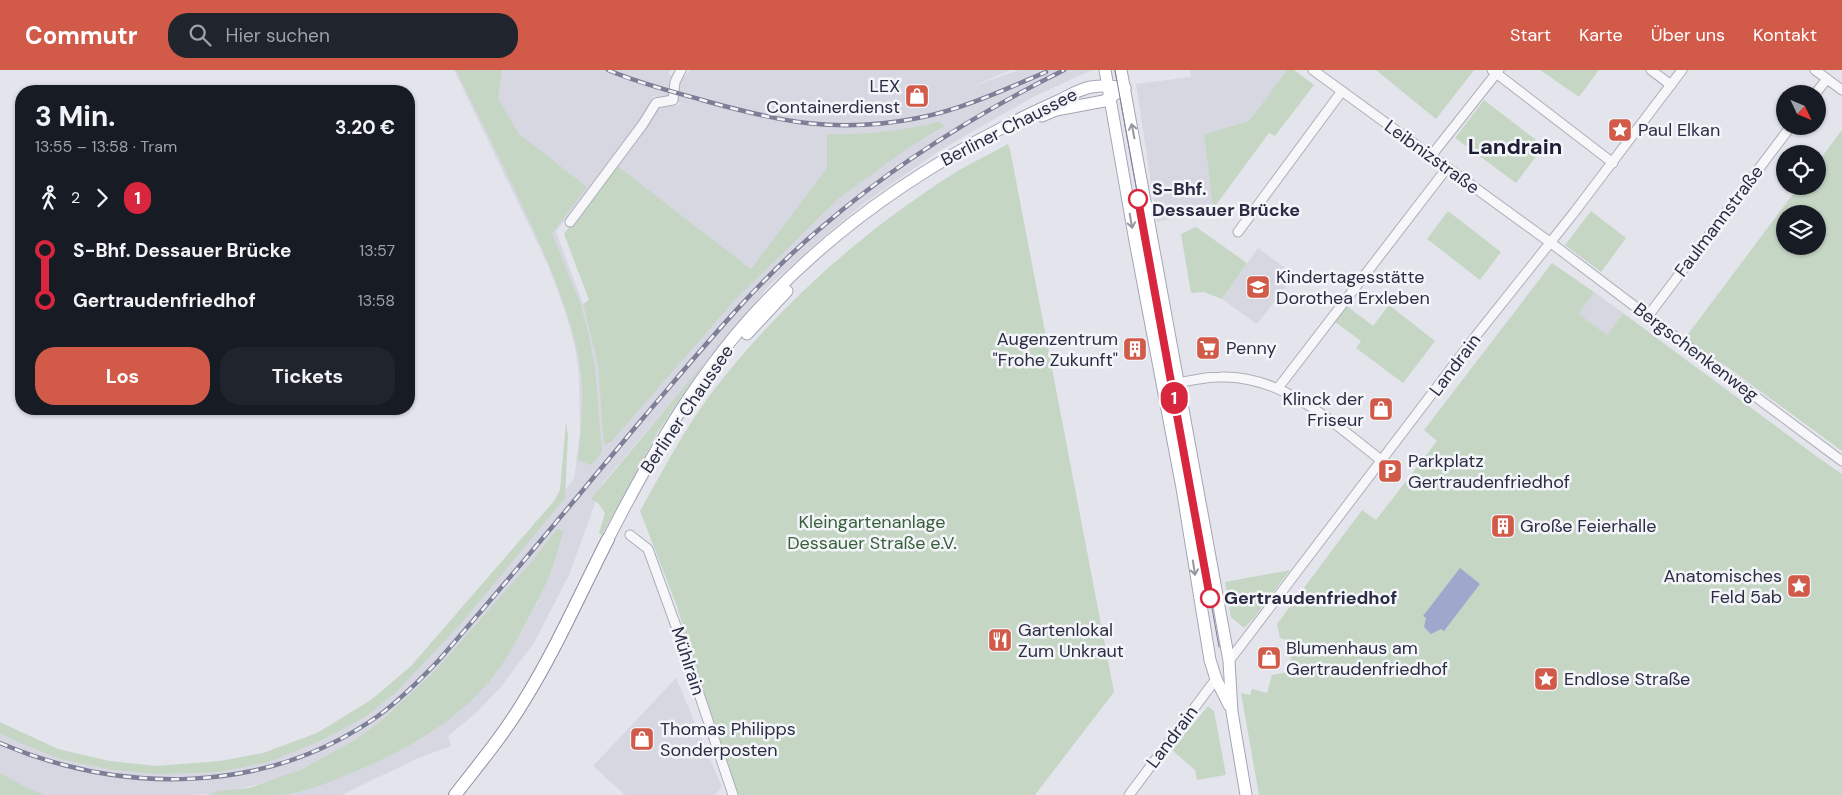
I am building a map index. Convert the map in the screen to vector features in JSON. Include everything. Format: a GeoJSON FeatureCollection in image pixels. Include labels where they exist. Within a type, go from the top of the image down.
{"type":"FeatureCollection","features":[{"type":"Feature","properties":{"kind":"highway","name":"Berliner Chaussee"},"geometry":{"type":"LineString","coordinates":[[455,795],[524,701],[612,540]]}},
{"type":"Feature","properties":{"kind":"highway","name":"Berliner Chaussee"},"geometry":{"type":"LineString","coordinates":[[463,795],[512,730],[544,682],[612,540]]}},
{"type":"Feature","properties":{"kind":"main road"},"geometry":{"type":"LineString","coordinates":[[1091,87],[1100,80],[1105,70]]}},
{"type":"Feature","properties":{"kind":"main road"},"geometry":{"type":"LineString","coordinates":[[1105,70],[1136,248],[1182,488],[1208,650],[1216,679],[1232,712]]}},
{"type":"Feature","properties":{"kind":"main road"},"geometry":{"type":"LineString","coordinates":[[1122,70],[1229,661],[1232,712],[1246,795]]}},
{"type":"Feature","properties":{"kind":"main road","name":"Berliner Chaussee"},"geometry":{"type":"LineString","coordinates":[[612,540],[662,440],[696,388],[738,332],[768,298],[830,241],[881,200],[945,158],[1024,116],[1079,91],[1091,87],[1109,92]]}},
{"type":"Feature","properties":{"kind":"main road","name":"Berliner Chaussee"},"geometry":{"type":"LineString","coordinates":[[612,540],[700,392],[741,341],[775,303],[834,246],[897,198],[975,149],[1056,110],[1093,103],[1109,92],[1125,88]]}},
{"type":"Feature","properties":{"kind":"main road"},"geometry":{"type":"LineString","coordinates":[[1208,650],[1220,660],[1229,661]]}},
{"type":"Feature","properties":{"kind":"main road"},"geometry":{"type":"LineString","coordinates":[[1216,679],[1229,661]]}},
{"type":"Feature","properties":{"kind":"street"},"geometry":{"type":"LineString","coordinates":[[570,222],[644,124],[656,103],[673,100],[675,82],[681,70]]}},
{"type":"Feature","properties":{"kind":"street","name":"Leibnizstraße"},"geometry":{"type":"LineString","coordinates":[[1314,70],[1551,242]]}},
{"type":"Feature","properties":{"kind":"street"},"geometry":{"type":"LineString","coordinates":[[1651,70],[1671,85]]}},
{"type":"Feature","properties":{"kind":"street","name":"Landrain"},"geometry":{"type":"LineString","coordinates":[[1229,661],[1475,337],[1613,163],[1682,70]]}},
{"type":"Feature","properties":{"kind":"street"},"geometry":{"type":"LineString","coordinates":[[1815,70],[1842,90]]}},
{"type":"Feature","properties":{"kind":"street"},"geometry":{"type":"LineString","coordinates":[[1431,156],[1495,71],[1613,163]]}},
{"type":"Feature","properties":{"kind":"street"},"geometry":{"type":"LineString","coordinates":[[1822,85],[1827,79]]}},
{"type":"Feature","properties":{"kind":"street"},"geometry":{"type":"LineString","coordinates":[[1238,232],[1342,91]]}},
{"type":"Feature","properties":{"kind":"street","name":"Faulmannstraße"},"geometry":{"type":"LineString","coordinates":[[1648,316],[1784,135]]}},
{"type":"Feature","properties":{"kind":"street"},"geometry":{"type":"LineString","coordinates":[[1278,388],[1447,168]]}},
{"type":"Feature","properties":{"kind":"street","name":"Bergschenkenweg"},"geometry":{"type":"LineString","coordinates":[[1551,242],[1842,461]]}},
{"type":"Feature","properties":{"kind":"street"},"geometry":{"type":"LineString","coordinates":[[1178,383],[1229,377],[1259,382],[1278,388],[1321,414],[1381,460]]}},
{"type":"Feature","properties":{"kind":"street","name":"Mühlrain"},"geometry":{"type":"LineString","coordinates":[[630,536],[648,549],[733,795]]}},
{"type":"Feature","properties":{"kind":"street","name":"Landrain"},"geometry":{"type":"LineString","coordinates":[[1129,795],[1216,679]]}},
{"type":"Feature","properties":{"kind":"shaded area"},"geometry":{"type":"Polygon","coordinates":[[[454,70],[671,70],[668,74],[682,79],[690,70],[1010,70],[971,87],[1019,70],[1092,70],[1033,97],[939,151],[863,204],[770,285],[602,484],[569,575],[534,643],[500,688],[474,715],[448,736],[451,746],[416,759],[342,795],[280,795],[309,788],[404,748],[433,731],[470,700],[495,674],[539,600],[553,568],[560,546],[562,531],[434,676],[383,722],[330,756],[278,779],[223,793],[193,795],[45,795],[0,773],[0,728],[99,765],[216,770],[324,735],[378,699],[441,639],[574,479],[580,432],[579,375],[575,347],[565,311],[548,265],[454,70]],[[653,96],[641,119],[556,232],[583,304],[598,365],[751,269],[615,164],[659,108],[683,104],[653,96]],[[906,130],[854,135],[827,134],[827,167],[906,130]]]}},
{"type":"Feature","properties":{"kind":"shaded area"},"geometry":{"type":"Polygon","coordinates":[[[1189,70],[1287,70],[1249,121],[1204,134],[1213,209],[1157,222],[1136,84],[1190,77],[1189,70]]]}},
{"type":"Feature","properties":{"kind":"shaded area","name":"Kindertagesstätte Dorothea Erxleben"},"geometry":{"type":"Polygon","coordinates":[[[1258,248],[1295,275],[1257,324],[1222,299],[1258,248]]]}},
{"type":"Feature","properties":{"kind":"shaded area"},"geometry":{"type":"Polygon","coordinates":[[[1594,292],[1623,313],[1607,335],[1579,314],[1594,292]]]}},
{"type":"Feature","properties":{"kind":"shaded area"},"geometry":{"type":"Polygon","coordinates":[[[676,678],[722,787],[715,795],[625,795],[593,766],[676,678]]]}},
{"type":"Feature","properties":{"kind":"green space"},"geometry":{"type":"Polygon","coordinates":[[[456,70],[502,70],[498,99],[519,134],[587,187],[552,234],[580,303],[595,368],[602,452],[591,465],[578,460],[582,406],[581,373],[579,357],[561,295],[533,228],[456,70]]]}},
{"type":"Feature","properties":{"kind":"green space"},"geometry":{"type":"Polygon","coordinates":[[[1287,70],[1294,70],[1314,85],[1275,136],[1269,133],[1213,209],[1204,134],[1249,121],[1287,70]]]}},
{"type":"Feature","properties":{"kind":"green space"},"geometry":{"type":"Polygon","coordinates":[[[1376,70],[1474,70],[1436,119],[1376,70]]]}},
{"type":"Feature","properties":{"kind":"green space"},"geometry":{"type":"Polygon","coordinates":[[[1540,70],[1599,70],[1579,97],[1540,70]]]}},
{"type":"Feature","properties":{"kind":"green space"},"geometry":{"type":"Polygon","coordinates":[[[1484,100],[1544,146],[1516,183],[1455,138],[1484,100]]]}},
{"type":"Feature","properties":{"kind":"green space"},"geometry":{"type":"Polygon","coordinates":[[[939,122],[944,126],[905,150],[838,199],[733,302],[611,442],[604,444],[598,365],[583,304],[589,300],[564,234],[615,164],[751,269],[827,168],[827,134],[883,132],[939,122]]]}},
{"type":"Feature","properties":{"kind":"green space"},"geometry":{"type":"Polygon","coordinates":[[[1842,130],[1842,451],[1726,366],[1682,342],[1776,217],[1776,255],[1826,255],[1826,205],[1785,205],[1792,195],[1826,195],[1826,151],[1842,130]]]}},
{"type":"Feature","properties":{"kind":"green space","name":"Kleingartenanlage Dessauer Straße e.V."},"geometry":{"type":"Polygon","coordinates":[[[1008,144],[1114,692],[1035,795],[739,795],[727,769],[676,604],[640,511],[693,420],[713,391],[763,331],[790,303],[848,251],[910,203],[966,166],[1008,144]]]}},
{"type":"Feature","properties":{"kind":"green space"},"geometry":{"type":"Polygon","coordinates":[[[1448,211],[1501,252],[1480,280],[1427,239],[1448,211]]]}},
{"type":"Feature","properties":{"kind":"green space"},"geometry":{"type":"Polygon","coordinates":[[[1591,211],[1626,238],[1601,272],[1565,245],[1591,211]]]}},
{"type":"Feature","properties":{"kind":"green space"},"geometry":{"type":"Polygon","coordinates":[[[1196,227],[1247,263],[1222,299],[1204,292],[1191,293],[1181,234],[1196,227]]]}},
{"type":"Feature","properties":{"kind":"green space","name":"Gertraudenfriedhof"},"geometry":{"type":"Polygon","coordinates":[[[1552,263],[1594,292],[1579,314],[1607,335],[1623,313],[1842,474],[1842,795],[1259,795],[1241,693],[1250,695],[1252,689],[1267,693],[1272,675],[1293,671],[1287,640],[1280,638],[1277,624],[1362,510],[1376,520],[1437,441],[1424,430],[1552,263]]]}},
{"type":"Feature","properties":{"kind":"green space"},"geometry":{"type":"Polygon","coordinates":[[[1389,305],[1435,341],[1403,383],[1356,348],[1361,341],[1335,322],[1347,306],[1373,326],[1389,305]]]}},
{"type":"Feature","properties":{"kind":"green space"},"geometry":{"type":"Polygon","coordinates":[[[707,359],[659,430],[602,535],[599,533],[605,513],[598,503],[591,499],[707,359]]]}},
{"type":"Feature","properties":{"kind":"green space"},"geometry":{"type":"Polygon","coordinates":[[[566,422],[568,435],[565,498],[459,626],[396,692],[365,717],[318,742],[268,762],[219,772],[159,774],[112,770],[61,759],[0,733],[0,722],[58,749],[110,761],[156,766],[220,761],[263,753],[317,733],[371,700],[411,666],[554,501],[560,490],[566,422]]]}},
{"type":"Feature","properties":{"kind":"green space"},"geometry":{"type":"Polygon","coordinates":[[[557,529],[563,531],[554,566],[517,640],[495,674],[450,719],[432,732],[375,763],[310,789],[281,795],[208,795],[218,791],[249,788],[302,769],[355,740],[379,723],[434,672],[533,560],[557,529]]]}},
{"type":"Feature","properties":{"kind":"green space"},"geometry":{"type":"Polygon","coordinates":[[[1290,570],[1244,628],[1231,617],[1225,582],[1290,570]]]}},
{"type":"Feature","properties":{"kind":"green space"},"geometry":{"type":"Polygon","coordinates":[[[1208,706],[1214,711],[1226,775],[1197,780],[1195,770],[1172,750],[1208,706]]]}},
{"type":"Feature","properties":{"kind":"green space"},"geometry":{"type":"Polygon","coordinates":[[[0,773],[30,789],[45,795],[0,795],[0,773]]]}},
{"type":"Feature","properties":{"kind":"water"},"geometry":{"type":"Polygon","coordinates":[[[1460,568],[1480,584],[1444,631],[1441,629],[1431,634],[1424,627],[1426,618],[1423,616],[1460,568]]]}},
{"type":"Feature","properties":{"kind":"tram line"},"geometry":{"type":"LineString","coordinates":[[1115,70],[1219,647]]}},
{"type":"Feature","properties":{"kind":"tram line","name":"1"},"geometry":{"type":"LineString","coordinates":[[1138,199],[1210,598]]}},
{"type":"Feature","properties":{"kind":"railway"},"geometry":{"type":"LineString","coordinates":[[608,70],[631,79],[730,108],[783,120],[835,125],[889,123],[951,110],[1046,72]]}},
{"type":"Feature","properties":{"kind":"railway"},"geometry":{"type":"LineString","coordinates":[[0,743],[47,760],[95,772],[144,778],[193,779],[241,773],[289,761],[335,742],[378,716],[410,690],[439,660],[708,342],[752,293],[798,248],[851,203],[909,160],[969,122],[1064,70]]}},
{"type":"Feature","properties":{"kind":"place","name":"LEX Containerdienst"},"geometry":{"type":"Point","coordinates":[917,96]}},
{"type":"Feature","properties":{"kind":"place","name":"Paul Elkan"},"geometry":{"type":"Point","coordinates":[1620,130]}},
{"type":"Feature","properties":{"kind":"place","name":"S-Bhf. Dessauer Brücke"},"geometry":{"type":"Point","coordinates":[1138,199]}},
{"type":"Feature","properties":{"kind":"place","name":"Kindertagesstätte Dorothea Erxleben"},"geometry":{"type":"Point","coordinates":[1258,287]}},
{"type":"Feature","properties":{"kind":"place","name":"Penny"},"geometry":{"type":"Point","coordinates":[1208,348]}},
{"type":"Feature","properties":{"kind":"place","name":"Augenzentrum \"Frohe Zukunft\""},"geometry":{"type":"Point","coordinates":[1135,349]}},
{"type":"Feature","properties":{"kind":"place","name":"Klinck der Friseur"},"geometry":{"type":"Point","coordinates":[1381,409]}},
{"type":"Feature","properties":{"kind":"place","name":"Parkplatz Gertraudenfriedhof"},"geometry":{"type":"Point","coordinates":[1390,471]}},
{"type":"Feature","properties":{"kind":"place","name":"Große Feierhalle"},"geometry":{"type":"Point","coordinates":[1503,526]}},
{"type":"Feature","properties":{"kind":"place","name":"Anatomisches Feld 5ab"},"geometry":{"type":"Point","coordinates":[1799,586]}},
{"type":"Feature","properties":{"kind":"place","name":"Gertraudenfriedhof"},"geometry":{"type":"Point","coordinates":[1210,598]}},
{"type":"Feature","properties":{"kind":"place","name":"Gartenlokal Zum Unkraut"},"geometry":{"type":"Point","coordinates":[1000,640]}},
{"type":"Feature","properties":{"kind":"place","name":"Blumenhaus am Gertraudenfriedhof"},"geometry":{"type":"Point","coordinates":[1269,658]}},
{"type":"Feature","properties":{"kind":"place","name":"Endlose Straße"},"geometry":{"type":"Point","coordinates":[1546,679]}},
{"type":"Feature","properties":{"kind":"place","name":"Thomas Philipps Sonderposten"},"geometry":{"type":"Point","coordinates":[642,739]}},
{"type":"Feature","properties":{"kind":"district","name":"Landrain"},"geometry":{"type":"Point","coordinates":[1515,146]}}]}
